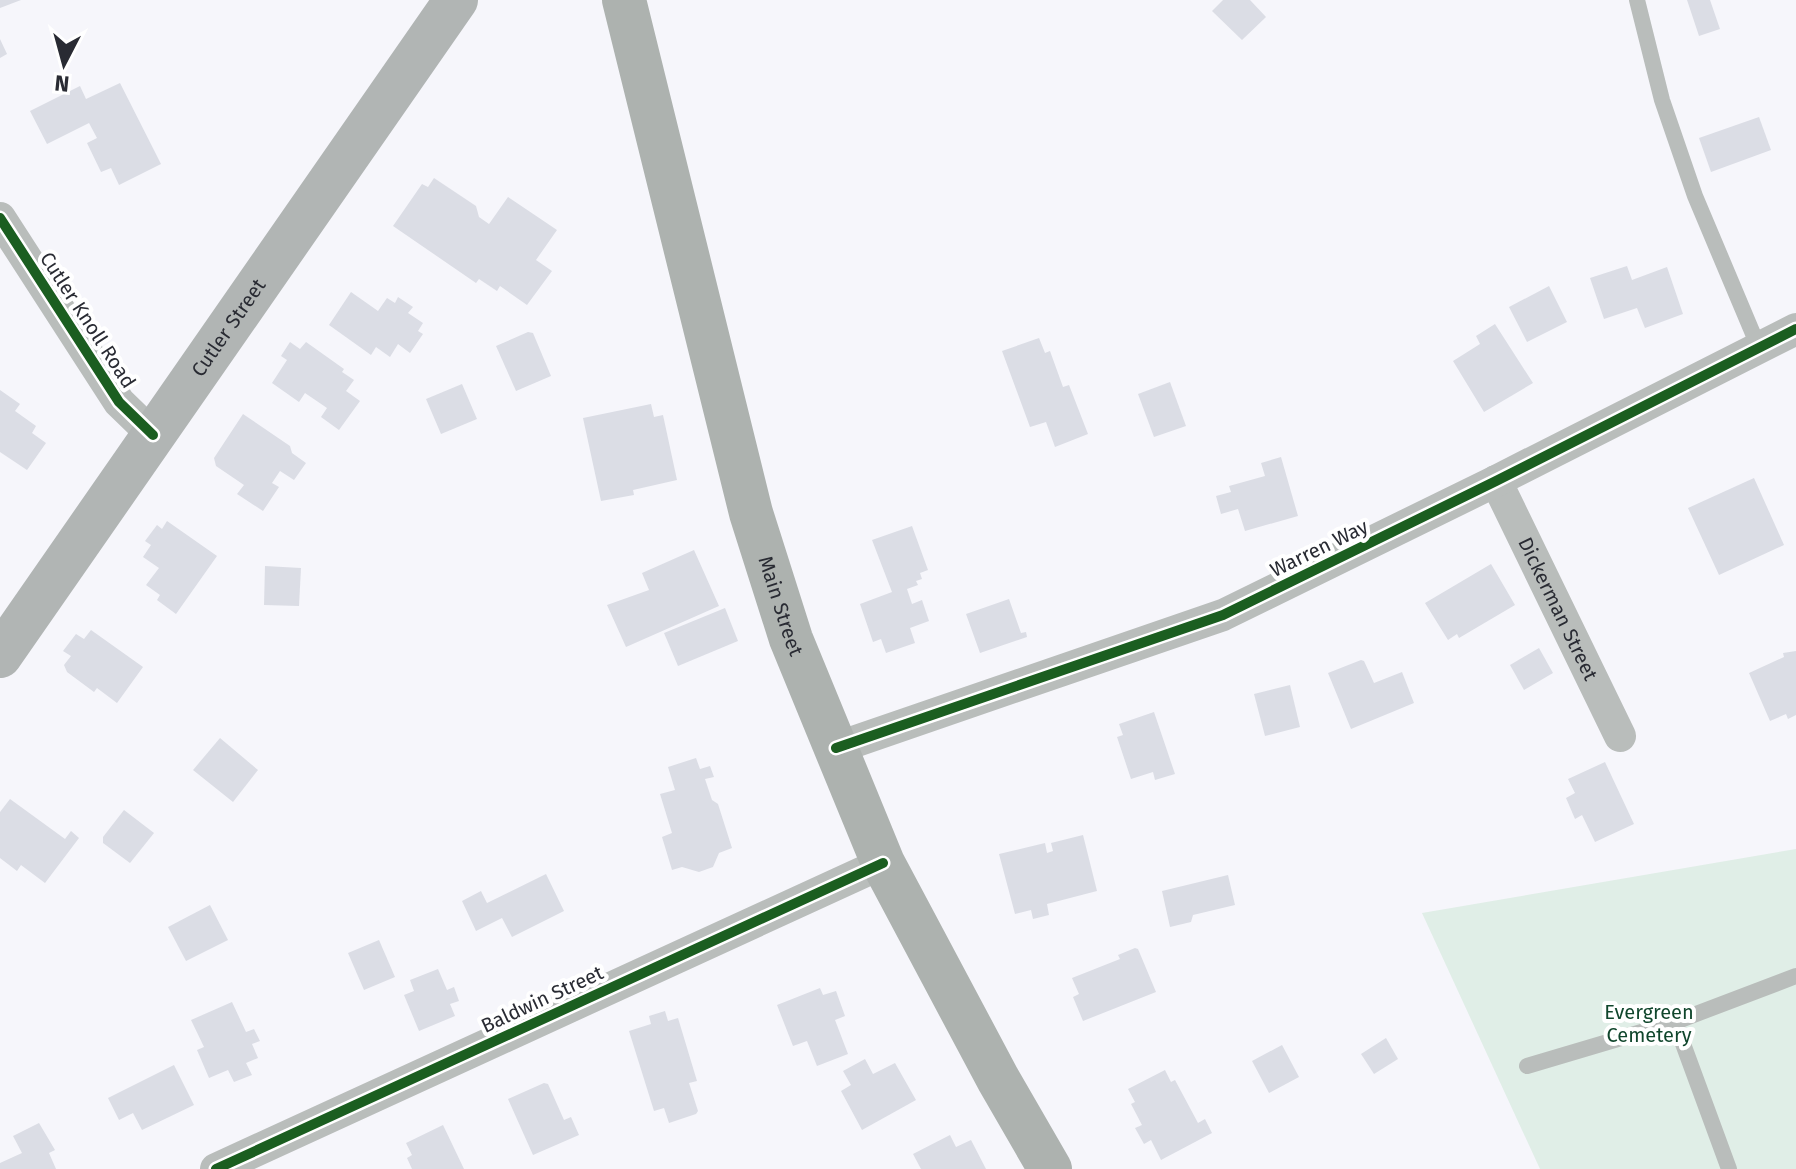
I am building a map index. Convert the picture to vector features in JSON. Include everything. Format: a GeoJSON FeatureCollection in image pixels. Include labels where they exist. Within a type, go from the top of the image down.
{"type":"FeatureCollection","features":[{"type":"Feature","properties":{"kind":"main road","name":"Cutler Street"},"geometry":{"type":"LineString","coordinates":[[0,656],[456,0]]}},
{"type":"Feature","properties":{"kind":"main road","name":"Main Street"},"geometry":{"type":"LineString","coordinates":[[624,0],[751,513],[791,639],[883,863],[998,1079],[1050,1169]]}},
{"type":"Feature","properties":{"kind":"street","name":"Cutler Knoll Road"},"geometry":{"type":"LineString","coordinates":[[0,218],[119,402],[153,435]]}},
{"type":"Feature","properties":{"kind":"street","name":"Warren Way"},"geometry":{"type":"LineString","coordinates":[[836,748],[1223,615],[1796,329]]}},
{"type":"Feature","properties":{"kind":"street","name":"Dickerman Street"},"geometry":{"type":"LineString","coordinates":[[1496,481],[1620,736]]}},
{"type":"Feature","properties":{"kind":"street","name":"Baldwin Street"},"geometry":{"type":"LineString","coordinates":[[216,1169],[883,863]]}},
{"type":"Feature","properties":{"kind":"lane"},"geometry":{"type":"LineString","coordinates":[[1637,0],[1662,100],[1690,182],[1759,348]]}},
{"type":"Feature","properties":{"kind":"lane"},"geometry":{"type":"LineString","coordinates":[[1527,1066],[1675,1022],[1796,976]]}},
{"type":"Feature","properties":{"kind":"lane"},"geometry":{"type":"LineString","coordinates":[[1675,1022],[1729,1169]]}},
{"type":"Feature","properties":{"kind":"green space","name":"Evergreen Cemetery"},"geometry":{"type":"Polygon","coordinates":[[[1796,849],[1796,1169],[1540,1169],[1422,913],[1796,849]]]}},
{"type":"Feature","properties":{"kind":"building"},"geometry":{"type":"Polygon","coordinates":[[[0,0],[21,0],[0,8],[0,0]]]}},
{"type":"Feature","properties":{"kind":"building"},"geometry":{"type":"Polygon","coordinates":[[[1223,0],[1250,0],[1266,17],[1242,40],[1212,11],[1223,0]]]}},
{"type":"Feature","properties":{"kind":"building"},"geometry":{"type":"Polygon","coordinates":[[[1687,0],[1710,0],[1720,29],[1699,36],[1687,0]]]}},
{"type":"Feature","properties":{"kind":"building"},"geometry":{"type":"Polygon","coordinates":[[[0,39],[7,54],[0,58],[0,39]]]}},
{"type":"Feature","properties":{"kind":"building"},"geometry":{"type":"Polygon","coordinates":[[[120,83],[161,164],[119,185],[111,168],[101,172],[87,143],[97,138],[89,123],[47,144],[30,111],[80,86],[86,99],[120,83]]]}},
{"type":"Feature","properties":{"kind":"building"},"geometry":{"type":"Polygon","coordinates":[[[1759,117],[1771,150],[1711,172],[1699,138],[1759,117]]]}},
{"type":"Feature","properties":{"kind":"building"},"geometry":{"type":"Polygon","coordinates":[[[434,178],[476,206],[479,217],[489,224],[508,197],[557,230],[536,260],[552,271],[527,305],[500,286],[497,291],[479,279],[476,283],[393,226],[422,184],[428,187],[434,178]]]}},
{"type":"Feature","properties":{"kind":"building"},"geometry":{"type":"Polygon","coordinates":[[[1627,266],[1632,280],[1667,267],[1683,314],[1645,328],[1637,308],[1604,319],[1590,278],[1627,266]]]}},
{"type":"Feature","properties":{"kind":"building"},"geometry":{"type":"Polygon","coordinates":[[[1549,286],[1567,322],[1527,342],[1509,307],[1549,286]]]}},
{"type":"Feature","properties":{"kind":"building"},"geometry":{"type":"Polygon","coordinates":[[[351,292],[378,311],[387,298],[395,303],[398,297],[413,307],[408,313],[423,323],[418,331],[423,334],[410,353],[398,344],[390,357],[376,347],[371,355],[329,325],[351,292]]]}},
{"type":"Feature","properties":{"kind":"building"},"geometry":{"type":"Polygon","coordinates":[[[1495,324],[1533,383],[1484,412],[1453,361],[1480,344],[1476,336],[1495,324]]]}},
{"type":"Feature","properties":{"kind":"building"},"geometry":{"type":"Polygon","coordinates":[[[528,332],[533,333],[551,376],[516,391],[496,346],[528,332]]]}},
{"type":"Feature","properties":{"kind":"building"},"geometry":{"type":"Polygon","coordinates":[[[1039,338],[1045,353],[1050,351],[1063,387],[1069,385],[1088,434],[1055,447],[1046,422],[1030,427],[1002,351],[1039,338]]]}},
{"type":"Feature","properties":{"kind":"building"},"geometry":{"type":"Polygon","coordinates":[[[290,342],[300,349],[306,342],[344,369],[342,372],[354,380],[346,391],[360,401],[339,430],[321,417],[327,408],[305,393],[299,402],[272,383],[287,360],[281,356],[290,342]]]}},
{"type":"Feature","properties":{"kind":"building"},"geometry":{"type":"Polygon","coordinates":[[[1170,382],[1186,426],[1154,437],[1138,394],[1170,382]]]}},
{"type":"Feature","properties":{"kind":"building"},"geometry":{"type":"Polygon","coordinates":[[[462,384],[477,419],[441,434],[426,399],[462,384]]]}},
{"type":"Feature","properties":{"kind":"building"},"geometry":{"type":"Polygon","coordinates":[[[0,390],[20,404],[15,411],[36,426],[32,433],[46,443],[27,470],[0,452],[0,390]]]}},
{"type":"Feature","properties":{"kind":"building"},"geometry":{"type":"Polygon","coordinates":[[[651,404],[654,417],[663,415],[677,480],[633,490],[634,495],[601,501],[583,418],[651,404]]]}},
{"type":"Feature","properties":{"kind":"building"},"geometry":{"type":"Polygon","coordinates":[[[243,414],[290,446],[292,453],[306,463],[294,480],[280,471],[272,483],[279,487],[263,511],[237,494],[244,485],[216,466],[214,458],[243,414]]]}},
{"type":"Feature","properties":{"kind":"building"},"geometry":{"type":"Polygon","coordinates":[[[1281,457],[1298,516],[1245,531],[1238,509],[1221,514],[1216,496],[1231,492],[1229,486],[1265,476],[1261,463],[1281,457]]]}},
{"type":"Feature","properties":{"kind":"building"},"geometry":{"type":"Polygon","coordinates":[[[1754,478],[1784,545],[1719,575],[1688,508],[1754,478]]]}},
{"type":"Feature","properties":{"kind":"building"},"geometry":{"type":"Polygon","coordinates":[[[167,521],[217,556],[176,614],[157,600],[160,595],[146,585],[159,568],[143,557],[151,545],[145,541],[157,525],[162,529],[167,521]]]}},
{"type":"Feature","properties":{"kind":"building"},"geometry":{"type":"Polygon","coordinates":[[[912,526],[928,570],[920,573],[922,579],[916,581],[918,585],[907,589],[912,604],[922,600],[929,621],[910,628],[915,643],[886,653],[881,639],[873,642],[860,604],[892,592],[872,540],[912,526]]]}},
{"type":"Feature","properties":{"kind":"building"},"geometry":{"type":"Polygon","coordinates":[[[694,550],[719,606],[626,647],[607,605],[649,590],[642,573],[694,550]]]}},
{"type":"Feature","properties":{"kind":"building"},"geometry":{"type":"Polygon","coordinates":[[[1491,564],[1515,605],[1459,638],[1457,634],[1448,640],[1425,603],[1491,564]]]}},
{"type":"Feature","properties":{"kind":"building"},"geometry":{"type":"Polygon","coordinates":[[[265,566],[301,568],[299,606],[264,605],[265,566]]]}},
{"type":"Feature","properties":{"kind":"building"},"geometry":{"type":"Polygon","coordinates":[[[1009,599],[1021,633],[1026,632],[1027,637],[980,653],[966,614],[1009,599]]]}},
{"type":"Feature","properties":{"kind":"building"},"geometry":{"type":"Polygon","coordinates":[[[725,608],[738,641],[678,666],[664,633],[725,608]]]}},
{"type":"Feature","properties":{"kind":"building"},"geometry":{"type":"Polygon","coordinates":[[[91,630],[143,667],[117,703],[97,688],[94,692],[67,672],[64,665],[71,656],[63,651],[76,634],[84,639],[91,630]]]}},
{"type":"Feature","properties":{"kind":"building"},"geometry":{"type":"Polygon","coordinates":[[[1539,648],[1553,673],[1524,690],[1510,665],[1539,648]]]}},
{"type":"Feature","properties":{"kind":"building"},"geometry":{"type":"Polygon","coordinates":[[[1796,651],[1796,715],[1788,719],[1786,714],[1770,721],[1749,673],[1784,657],[1783,653],[1796,651]]]}},
{"type":"Feature","properties":{"kind":"building"},"geometry":{"type":"Polygon","coordinates":[[[1361,660],[1374,683],[1402,672],[1414,703],[1351,729],[1328,673],[1361,660]]]}},
{"type":"Feature","properties":{"kind":"building"},"geometry":{"type":"Polygon","coordinates":[[[1290,685],[1300,727],[1265,736],[1254,694],[1290,685]]]}},
{"type":"Feature","properties":{"kind":"building"},"geometry":{"type":"Polygon","coordinates":[[[1154,712],[1175,774],[1155,780],[1153,772],[1131,779],[1117,737],[1123,735],[1119,724],[1154,712]]]}},
{"type":"Feature","properties":{"kind":"building"},"geometry":{"type":"Polygon","coordinates":[[[220,738],[258,770],[233,802],[193,770],[220,738]]]}},
{"type":"Feature","properties":{"kind":"building"},"geometry":{"type":"Polygon","coordinates":[[[696,758],[700,769],[710,766],[714,777],[705,779],[712,800],[718,804],[732,848],[719,853],[713,867],[699,872],[682,867],[672,870],[662,837],[672,833],[660,794],[675,790],[668,767],[696,758]]]}},
{"type":"Feature","properties":{"kind":"building"},"geometry":{"type":"Polygon","coordinates":[[[1605,762],[1634,824],[1595,842],[1582,815],[1575,819],[1566,798],[1575,793],[1568,779],[1605,762]]]}},
{"type":"Feature","properties":{"kind":"building"},"geometry":{"type":"Polygon","coordinates":[[[10,799],[65,839],[71,831],[79,838],[45,883],[21,865],[17,871],[0,858],[0,812],[10,799]]]}},
{"type":"Feature","properties":{"kind":"building"},"geometry":{"type":"Polygon","coordinates":[[[124,810],[154,833],[130,863],[103,843],[103,837],[124,810]]]}},
{"type":"Feature","properties":{"kind":"building"},"geometry":{"type":"Polygon","coordinates":[[[1083,835],[1097,891],[1047,904],[1049,915],[1033,919],[1031,910],[1015,914],[999,854],[1045,843],[1047,853],[1053,851],[1051,843],[1083,835]]]}},
{"type":"Feature","properties":{"kind":"building"},"geometry":{"type":"Polygon","coordinates":[[[546,874],[564,911],[512,937],[502,918],[476,931],[462,901],[481,891],[487,903],[546,874]]]}},
{"type":"Feature","properties":{"kind":"building"},"geometry":{"type":"Polygon","coordinates":[[[1228,875],[1235,905],[1193,915],[1191,922],[1170,927],[1162,891],[1228,875]]]}},
{"type":"Feature","properties":{"kind":"building"},"geometry":{"type":"Polygon","coordinates":[[[210,905],[228,940],[186,961],[168,927],[210,905]]]}},
{"type":"Feature","properties":{"kind":"building"},"geometry":{"type":"Polygon","coordinates":[[[379,940],[395,977],[364,990],[348,953],[379,940]]]}},
{"type":"Feature","properties":{"kind":"building"},"geometry":{"type":"Polygon","coordinates":[[[1135,948],[1156,992],[1083,1021],[1073,997],[1079,994],[1072,978],[1120,959],[1118,955],[1135,948]]]}},
{"type":"Feature","properties":{"kind":"building"},"geometry":{"type":"Polygon","coordinates":[[[438,969],[447,990],[454,987],[459,1001],[450,1004],[455,1016],[419,1031],[404,995],[414,991],[410,980],[438,969]]]}},
{"type":"Feature","properties":{"kind":"building"},"geometry":{"type":"Polygon","coordinates":[[[820,988],[823,995],[836,991],[845,1016],[835,1020],[848,1054],[817,1066],[807,1041],[793,1046],[777,1005],[820,988]]]}},
{"type":"Feature","properties":{"kind":"building"},"geometry":{"type":"Polygon","coordinates":[[[232,1002],[246,1032],[254,1029],[260,1041],[252,1044],[258,1058],[246,1063],[252,1075],[234,1082],[228,1070],[209,1078],[197,1050],[204,1047],[191,1020],[232,1002]]]}},
{"type":"Feature","properties":{"kind":"building"},"geometry":{"type":"Polygon","coordinates":[[[665,1011],[668,1021],[678,1018],[697,1081],[689,1083],[698,1111],[696,1114],[669,1123],[664,1108],[654,1111],[629,1031],[651,1024],[649,1016],[665,1011]]]}},
{"type":"Feature","properties":{"kind":"building"},"geometry":{"type":"Polygon","coordinates":[[[1386,1038],[1398,1059],[1374,1074],[1361,1054],[1386,1038]]]}},
{"type":"Feature","properties":{"kind":"building"},"geometry":{"type":"Polygon","coordinates":[[[1282,1045],[1299,1077],[1269,1093],[1252,1061],[1282,1045]]]}},
{"type":"Feature","properties":{"kind":"building"},"geometry":{"type":"Polygon","coordinates":[[[865,1059],[873,1074],[895,1063],[916,1100],[862,1130],[841,1091],[851,1085],[843,1071],[865,1059]]]}},
{"type":"Feature","properties":{"kind":"building"},"geometry":{"type":"Polygon","coordinates":[[[174,1065],[194,1105],[142,1130],[133,1113],[119,1120],[108,1098],[174,1065]]]}},
{"type":"Feature","properties":{"kind":"building"},"geometry":{"type":"Polygon","coordinates":[[[1165,1070],[1171,1082],[1175,1080],[1198,1123],[1205,1119],[1212,1133],[1161,1160],[1151,1140],[1144,1144],[1135,1128],[1142,1125],[1131,1104],[1135,1102],[1128,1089],[1165,1070]]]}},
{"type":"Feature","properties":{"kind":"building"},"geometry":{"type":"Polygon","coordinates":[[[548,1084],[564,1120],[571,1117],[579,1135],[533,1155],[508,1099],[548,1084]]]}},
{"type":"Feature","properties":{"kind":"building"},"geometry":{"type":"Polygon","coordinates":[[[39,1123],[55,1150],[49,1153],[56,1169],[0,1169],[0,1163],[22,1153],[13,1136],[39,1123]]]}},
{"type":"Feature","properties":{"kind":"building"},"geometry":{"type":"Polygon","coordinates":[[[443,1125],[464,1169],[412,1169],[407,1158],[412,1155],[406,1143],[443,1125]]]}},
{"type":"Feature","properties":{"kind":"building"},"geometry":{"type":"Polygon","coordinates":[[[950,1135],[956,1147],[971,1140],[986,1169],[921,1169],[913,1154],[950,1135]]]}},
{"type":"Feature","properties":{"kind":"cycle path"},"geometry":{"type":"LineString","coordinates":[[0,218],[119,402],[153,435]]}},
{"type":"Feature","properties":{"kind":"cycle path"},"geometry":{"type":"LineString","coordinates":[[836,748],[1223,615],[1796,329]]}},
{"type":"Feature","properties":{"kind":"cycle path"},"geometry":{"type":"LineString","coordinates":[[216,1169],[883,863]]}}]}
